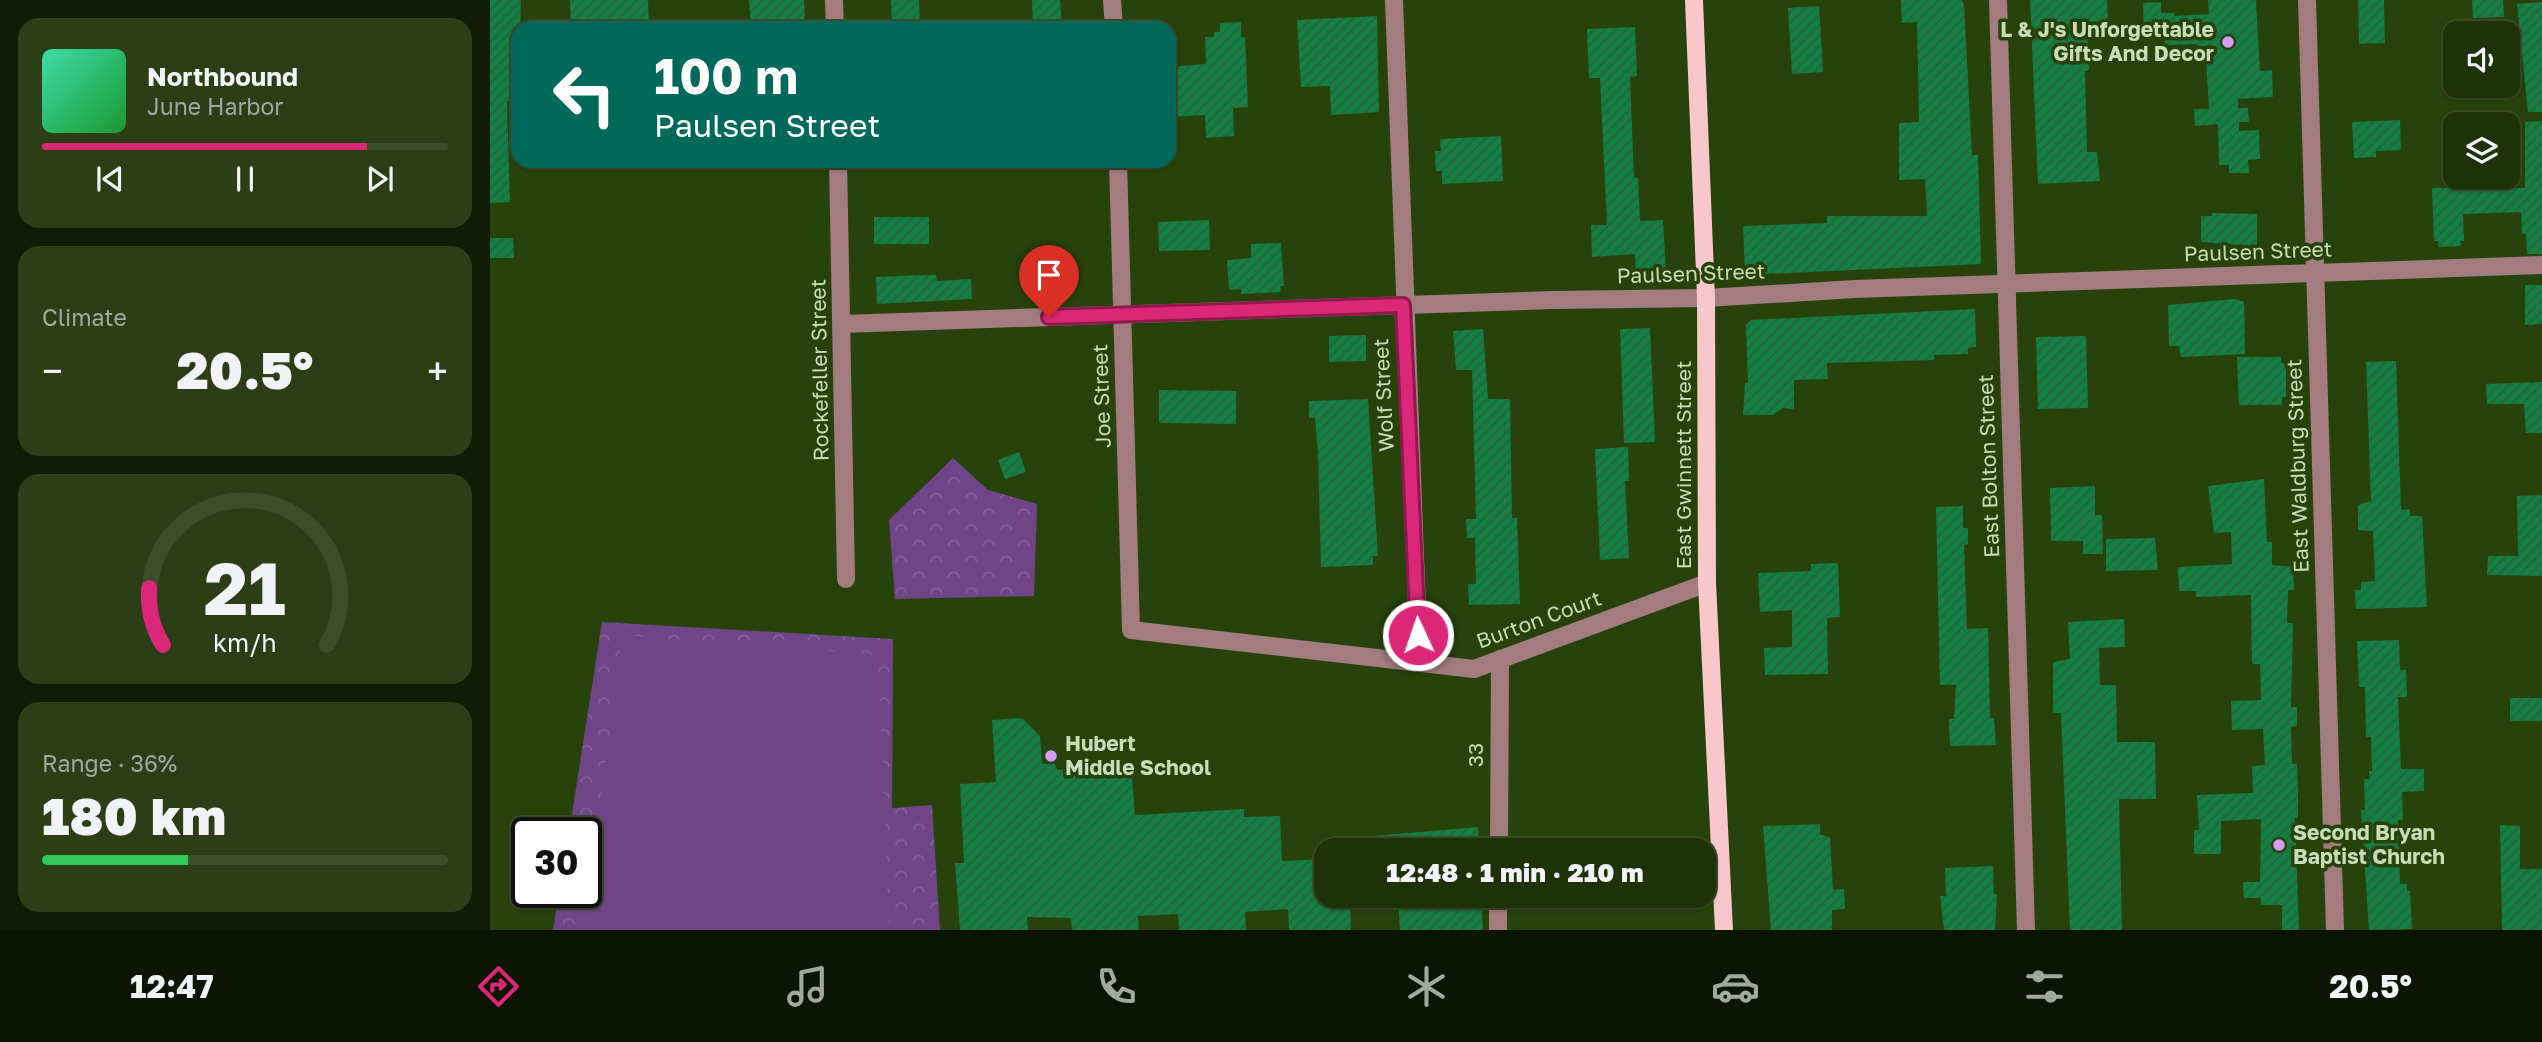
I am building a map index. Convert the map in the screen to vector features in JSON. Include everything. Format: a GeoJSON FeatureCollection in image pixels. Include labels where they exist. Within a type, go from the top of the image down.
{"type":"FeatureCollection","features":[{"type":"Feature","properties":{"kind":"main road","name":"East Gwinnett Street"},"geometry":{"type":"LineString","coordinates":[[1694,0],[1706,298],[1707,583],[1724,930]]}},
{"type":"Feature","properties":{"kind":"street"},"geometry":{"type":"LineString","coordinates":[[834,0],[835,21]]}},
{"type":"Feature","properties":{"kind":"street"},"geometry":{"type":"LineString","coordinates":[[1112,0],[1114,21]]}},
{"type":"Feature","properties":{"kind":"street","name":"Wolf Street"},"geometry":{"type":"LineString","coordinates":[[1394,0],[1403,305],[1419,662]]}},
{"type":"Feature","properties":{"kind":"street","name":"East Bolton Street"},"geometry":{"type":"LineString","coordinates":[[1998,0],[2026,930]]}},
{"type":"Feature","properties":{"kind":"street","name":"East Waldburg Street"},"geometry":{"type":"LineString","coordinates":[[2307,0],[2335,930]]}},
{"type":"Feature","properties":{"kind":"street","name":"Rockefeller Street"},"geometry":{"type":"LineString","coordinates":[[838,168],[846,579]]}},
{"type":"Feature","properties":{"kind":"street","name":"Joe Street"},"geometry":{"type":"LineString","coordinates":[[1118,168],[1131,630]]}},
{"type":"Feature","properties":{"kind":"street","name":"Paulsen Street"},"geometry":{"type":"LineString","coordinates":[[842,324],[1403,305],[1706,298],[2007,284],[2542,265]]}},
{"type":"Feature","properties":{"kind":"street","name":"Burton Court"},"geometry":{"type":"LineString","coordinates":[[1131,630],[1474,668],[1707,583]]}},
{"type":"Feature","properties":{"kind":"street","name":"33"},"geometry":{"type":"LineString","coordinates":[[1499,838],[1500,659]]}},
{"type":"Feature","properties":{"kind":"street"},"geometry":{"type":"LineString","coordinates":[[1498,908],[1498,930]]}},
{"type":"Feature","properties":{"kind":"green space"},"geometry":{"type":"Polygon","coordinates":[[[953,458],[988,490],[1037,504],[1034,596],[895,599],[889,520],[953,458]]]}},
{"type":"Feature","properties":{"kind":"green space"},"geometry":{"type":"Polygon","coordinates":[[[602,622],[893,639],[892,808],[932,805],[940,930],[553,930],[557,908],[602,908],[602,817],[572,817],[602,622]]]}},
{"type":"Feature","properties":{"kind":"green space"},"geometry":{"type":"Polygon","coordinates":[[[622,635],[878,655],[889,930],[584,930],[587,908],[602,908],[602,817],[599,817],[622,635]]]}},
{"type":"Feature","properties":{"kind":"building"},"geometry":{"type":"Polygon","coordinates":[[[490,0],[521,0],[520,21],[511,21],[511,101],[507,101],[510,202],[490,203],[490,0]]]}},
{"type":"Feature","properties":{"kind":"building"},"geometry":{"type":"Polygon","coordinates":[[[570,0],[648,0],[649,21],[571,21],[570,0]]]}},
{"type":"Feature","properties":{"kind":"building"},"geometry":{"type":"Polygon","coordinates":[[[749,0],[804,0],[805,21],[750,21],[749,0]]]}},
{"type":"Feature","properties":{"kind":"building"},"geometry":{"type":"Polygon","coordinates":[[[891,0],[919,0],[920,21],[892,21],[891,0]]]}},
{"type":"Feature","properties":{"kind":"building"},"geometry":{"type":"Polygon","coordinates":[[[1032,0],[1060,0],[1062,21],[1033,21],[1032,0]]]}},
{"type":"Feature","properties":{"kind":"building"},"geometry":{"type":"Polygon","coordinates":[[[1901,0],[1962,0],[1964,5],[1972,155],[1978,155],[1981,264],[1745,275],[1743,226],[1827,223],[1827,216],[1927,216],[1925,179],[1899,180],[1899,123],[1919,122],[1917,22],[1902,23],[1901,0]]]}},
{"type":"Feature","properties":{"kind":"building"},"geometry":{"type":"Polygon","coordinates":[[[2030,0],[2107,0],[2109,37],[2088,38],[2089,70],[2085,71],[2087,152],[2097,152],[2100,181],[2038,184],[2030,0]]]}},
{"type":"Feature","properties":{"kind":"building"},"geometry":{"type":"Polygon","coordinates":[[[2208,0],[2256,0],[2260,71],[2272,70],[2273,97],[2238,99],[2238,108],[2248,108],[2249,122],[2239,122],[2239,131],[2259,130],[2260,159],[2248,160],[2249,173],[2229,173],[2229,165],[2219,165],[2218,124],[2195,126],[2194,109],[2209,109],[2206,60],[2198,60],[2197,44],[2165,45],[2165,32],[2144,34],[2143,3],[2161,2],[2161,13],[2174,13],[2174,16],[2209,14],[2208,0]]]}},
{"type":"Feature","properties":{"kind":"building"},"geometry":{"type":"Polygon","coordinates":[[[2358,0],[2384,0],[2385,43],[2359,44],[2358,0]]]}},
{"type":"Feature","properties":{"kind":"building"},"geometry":{"type":"Polygon","coordinates":[[[2472,0],[2503,0],[2504,17],[2473,18],[2472,0]]]}},
{"type":"Feature","properties":{"kind":"building"},"geometry":{"type":"Polygon","coordinates":[[[2542,2],[2542,112],[2528,112],[2517,4],[2542,2]]]}},
{"type":"Feature","properties":{"kind":"building"},"geometry":{"type":"Polygon","coordinates":[[[1819,6],[1823,72],[1792,74],[1788,8],[1819,6]]]}},
{"type":"Feature","properties":{"kind":"building"},"geometry":{"type":"Polygon","coordinates":[[[1377,16],[1379,112],[1331,115],[1330,86],[1301,87],[1297,20],[1377,16]]]}},
{"type":"Feature","properties":{"kind":"building"},"geometry":{"type":"Polygon","coordinates":[[[1241,22],[1241,37],[1245,37],[1248,107],[1233,108],[1234,136],[1206,138],[1205,115],[1176,117],[1176,66],[1206,64],[1205,37],[1214,37],[1214,32],[1220,32],[1220,23],[1241,22]]]}},
{"type":"Feature","properties":{"kind":"building"},"geometry":{"type":"Polygon","coordinates":[[[1635,27],[1637,76],[1630,77],[1634,178],[1638,178],[1640,221],[1663,220],[1666,272],[1662,277],[1636,277],[1635,254],[1592,257],[1591,225],[1607,225],[1600,78],[1589,78],[1587,29],[1635,27]]]}},
{"type":"Feature","properties":{"kind":"building"},"geometry":{"type":"Polygon","coordinates":[[[2400,120],[2401,150],[2376,151],[2376,157],[2354,158],[2352,122],[2400,120]]]}},
{"type":"Feature","properties":{"kind":"building"},"geometry":{"type":"Polygon","coordinates":[[[2542,121],[2542,254],[2527,254],[2526,234],[2522,234],[2521,212],[2463,214],[2464,241],[2460,241],[2461,246],[2438,247],[2438,241],[2434,241],[2432,188],[2525,188],[2525,122],[2542,121]]]}},
{"type":"Feature","properties":{"kind":"building"},"geometry":{"type":"Polygon","coordinates":[[[1501,136],[1503,181],[1442,184],[1442,171],[1436,171],[1435,151],[1441,151],[1440,139],[1501,136]]]}},
{"type":"Feature","properties":{"kind":"building"},"geometry":{"type":"Polygon","coordinates":[[[2212,213],[2257,214],[2257,246],[2201,242],[2201,216],[2212,216],[2212,213]]]}},
{"type":"Feature","properties":{"kind":"building"},"geometry":{"type":"Polygon","coordinates":[[[874,217],[929,217],[929,244],[874,244],[874,217]]]}},
{"type":"Feature","properties":{"kind":"building"},"geometry":{"type":"Polygon","coordinates":[[[1209,220],[1210,250],[1159,251],[1158,222],[1209,220]]]}},
{"type":"Feature","properties":{"kind":"building"},"geometry":{"type":"Polygon","coordinates":[[[490,238],[513,238],[514,258],[490,258],[490,238]]]}},
{"type":"Feature","properties":{"kind":"building"},"geometry":{"type":"Polygon","coordinates":[[[1281,243],[1284,286],[1280,286],[1281,292],[1241,294],[1241,289],[1229,290],[1227,260],[1251,258],[1251,244],[1281,243]]]}},
{"type":"Feature","properties":{"kind":"building"},"geometry":{"type":"Polygon","coordinates":[[[936,275],[937,281],[971,279],[972,299],[877,304],[876,277],[936,275]]]}},
{"type":"Feature","properties":{"kind":"building"},"geometry":{"type":"Polygon","coordinates":[[[2525,285],[2542,285],[2542,324],[2525,325],[2525,285]]]}},
{"type":"Feature","properties":{"kind":"building"},"geometry":{"type":"Polygon","coordinates":[[[2235,299],[2244,302],[2245,354],[2181,357],[2179,346],[2169,346],[2168,305],[2235,299]]]}},
{"type":"Feature","properties":{"kind":"building"},"geometry":{"type":"Polygon","coordinates":[[[1975,309],[1976,347],[1968,348],[1968,354],[1934,355],[1934,360],[1827,363],[1828,379],[1794,380],[1794,409],[1783,408],[1773,415],[1743,415],[1745,383],[1748,383],[1746,325],[1751,320],[1975,309]]]}},
{"type":"Feature","properties":{"kind":"building"},"geometry":{"type":"Polygon","coordinates":[[[1650,328],[1655,442],[1624,443],[1620,329],[1650,328]]]}},
{"type":"Feature","properties":{"kind":"building"},"geometry":{"type":"Polygon","coordinates":[[[1483,329],[1488,399],[1510,399],[1512,518],[1517,518],[1520,604],[1469,605],[1468,584],[1476,584],[1475,538],[1467,538],[1466,519],[1476,519],[1472,370],[1456,370],[1453,331],[1483,329]]]}},
{"type":"Feature","properties":{"kind":"building"},"geometry":{"type":"Polygon","coordinates":[[[1366,335],[1366,361],[1329,362],[1329,336],[1366,335]]]}},
{"type":"Feature","properties":{"kind":"building"},"geometry":{"type":"Polygon","coordinates":[[[2086,336],[2088,408],[2038,409],[2036,337],[2086,336]]]}},
{"type":"Feature","properties":{"kind":"building"},"geometry":{"type":"Polygon","coordinates":[[[2237,357],[2281,357],[2281,363],[2286,363],[2286,397],[2282,397],[2282,405],[2239,405],[2237,357]]]}},
{"type":"Feature","properties":{"kind":"building"},"geometry":{"type":"Polygon","coordinates":[[[2396,361],[2401,510],[2410,509],[2410,516],[2422,516],[2427,607],[2356,609],[2355,590],[2361,590],[2361,582],[2375,581],[2373,531],[2358,530],[2358,505],[2371,501],[2366,362],[2396,361]]]}},
{"type":"Feature","properties":{"kind":"building"},"geometry":{"type":"Polygon","coordinates":[[[2542,382],[2542,433],[2526,433],[2524,404],[2487,404],[2486,384],[2542,382]]]}},
{"type":"Feature","properties":{"kind":"building"},"geometry":{"type":"Polygon","coordinates":[[[1159,390],[1236,391],[1236,424],[1159,423],[1159,390]]]}},
{"type":"Feature","properties":{"kind":"building"},"geometry":{"type":"Polygon","coordinates":[[[1368,399],[1378,556],[1373,556],[1373,565],[1321,567],[1318,453],[1315,418],[1309,418],[1309,401],[1368,399]]]}},
{"type":"Feature","properties":{"kind":"building"},"geometry":{"type":"Polygon","coordinates":[[[1628,447],[1629,481],[1625,481],[1629,558],[1600,560],[1595,449],[1628,447]]]}},
{"type":"Feature","properties":{"kind":"building"},"geometry":{"type":"Polygon","coordinates":[[[1019,452],[1026,472],[1005,479],[998,460],[1019,452]]]}},
{"type":"Feature","properties":{"kind":"building"},"geometry":{"type":"Polygon","coordinates":[[[2264,479],[2267,542],[2272,542],[2272,565],[2293,567],[2294,590],[2288,590],[2287,623],[2293,623],[2291,707],[2297,707],[2297,726],[2291,727],[2292,764],[2297,764],[2298,788],[2298,818],[2295,818],[2299,930],[2282,930],[2282,905],[2261,905],[2261,898],[2244,898],[2243,882],[2260,882],[2261,819],[2221,821],[2221,854],[2194,854],[2194,830],[2199,830],[2197,795],[2253,793],[2252,766],[2265,765],[2263,729],[2232,730],[2231,701],[2261,700],[2260,664],[2252,664],[2251,595],[2196,597],[2196,591],[2179,591],[2178,567],[2232,564],[2231,532],[2214,533],[2208,486],[2264,479]]]}},
{"type":"Feature","properties":{"kind":"building"},"geometry":{"type":"Polygon","coordinates":[[[2095,486],[2095,515],[2102,515],[2103,554],[2083,554],[2083,541],[2051,541],[2050,488],[2095,486]]]}},
{"type":"Feature","properties":{"kind":"building"},"geometry":{"type":"Polygon","coordinates":[[[2542,495],[2542,576],[2487,575],[2488,556],[2518,556],[2517,496],[2542,495]]]}},
{"type":"Feature","properties":{"kind":"building"},"geometry":{"type":"Polygon","coordinates":[[[1963,506],[1963,528],[1968,528],[1968,544],[1964,545],[1967,629],[1988,628],[1990,718],[1994,718],[1996,745],[1950,746],[1949,719],[1954,719],[1956,685],[1940,685],[1936,507],[1963,506]]]}},
{"type":"Feature","properties":{"kind":"building"},"geometry":{"type":"Polygon","coordinates":[[[2155,538],[2158,570],[2106,571],[2106,539],[2155,538]]]}},
{"type":"Feature","properties":{"kind":"building"},"geometry":{"type":"Polygon","coordinates":[[[1838,563],[1840,617],[1827,618],[1828,674],[1765,675],[1764,648],[1792,647],[1792,610],[1760,612],[1758,573],[1811,571],[1811,564],[1838,563]]]}},
{"type":"Feature","properties":{"kind":"building"},"geometry":{"type":"Polygon","coordinates":[[[2124,619],[2125,647],[2099,648],[2100,685],[2116,685],[2117,742],[2155,742],[2156,799],[2119,799],[2122,930],[2070,930],[2061,713],[2053,713],[2053,662],[2070,659],[2068,622],[2124,619]]]}},
{"type":"Feature","properties":{"kind":"building"},"geometry":{"type":"Polygon","coordinates":[[[2399,640],[2400,670],[2406,670],[2407,697],[2398,697],[2401,769],[2424,769],[2424,791],[2402,792],[2403,820],[2398,820],[2400,884],[2407,884],[2407,891],[2410,891],[2412,929],[2369,930],[2361,810],[2365,810],[2364,779],[2370,779],[2369,771],[2372,771],[2371,737],[2366,737],[2365,687],[2359,687],[2357,641],[2399,640]]]}},
{"type":"Feature","properties":{"kind":"building"},"geometry":{"type":"Polygon","coordinates":[[[2510,698],[2542,698],[2542,721],[2510,721],[2510,698]]]}},
{"type":"Feature","properties":{"kind":"building","name":"Hubert Middle School"},"geometry":{"type":"Polygon","coordinates":[[[1022,718],[1040,736],[1042,764],[1055,764],[1057,770],[1131,764],[1135,815],[1244,809],[1244,817],[1280,816],[1282,861],[1314,860],[1314,908],[1350,908],[1351,930],[1289,930],[1288,909],[1245,912],[1246,930],[1179,930],[1178,914],[1138,916],[1139,930],[1072,930],[1071,918],[1027,917],[1028,930],[960,930],[955,863],[964,863],[960,784],[996,782],[992,720],[1022,718]]]}},
{"type":"Feature","properties":{"kind":"building"},"geometry":{"type":"Polygon","coordinates":[[[1820,824],[1820,834],[1830,838],[1833,890],[1844,889],[1845,909],[1832,910],[1832,930],[1771,930],[1763,826],[1820,824]]]}},
{"type":"Feature","properties":{"kind":"building"},"geometry":{"type":"Polygon","coordinates":[[[2500,825],[2520,826],[2520,869],[2542,869],[2542,930],[2502,930],[2500,825]]]}},
{"type":"Feature","properties":{"kind":"building"},"geometry":{"type":"Polygon","coordinates":[[[1478,827],[1479,838],[1349,838],[1478,827]]]}},
{"type":"Feature","properties":{"kind":"building"},"geometry":{"type":"Polygon","coordinates":[[[1993,866],[1994,894],[1997,894],[1995,930],[1944,930],[1940,896],[1946,896],[1945,868],[1993,866]]]}},
{"type":"Feature","properties":{"kind":"building"},"geometry":{"type":"Polygon","coordinates":[[[1399,908],[1482,908],[1483,930],[1400,930],[1399,908]]]}},
{"type":"Feature","properties":{"kind":"place","name":"L & J's Unforgettable Gifts And Decor"},"geometry":{"type":"Point","coordinates":[2228,42]}},
{"type":"Feature","properties":{"kind":"place","name":"Hubert Middle School"},"geometry":{"type":"Point","coordinates":[1051,756]}},
{"type":"Feature","properties":{"kind":"place","name":"Second Bryan Baptist Church"},"geometry":{"type":"Point","coordinates":[2279,845]}},
{"type":"Feature","properties":{"kind":"route"},"geometry":{"type":"LineString","coordinates":[[1049,317],[1403,305],[1418,635]]}}]}
